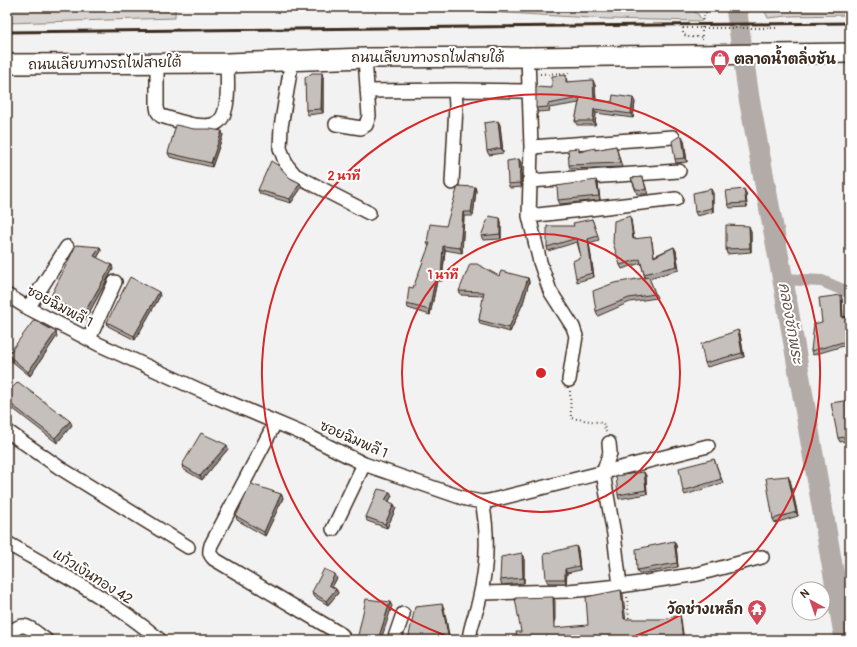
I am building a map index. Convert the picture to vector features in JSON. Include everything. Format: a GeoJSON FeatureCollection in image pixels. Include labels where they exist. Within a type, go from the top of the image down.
{"type":"FeatureCollection","features":[{"type":"Feature","properties":{"kind":"main road","name":"ถนนเลียบทางรถไฟสายใต้"},"geometry":{"type":"LineString","coordinates":[[7,64],[227,62],[365,58],[850,53]]}},
{"type":"Feature","properties":{"kind":"street"},"geometry":{"type":"LineString","coordinates":[[531,57],[528,91],[531,148],[529,216],[540,262],[550,291],[573,327],[576,336],[570,380]]}},
{"type":"Feature","properties":{"kind":"street"},"geometry":{"type":"LineString","coordinates":[[336,124],[361,128],[366,125],[369,116],[365,58]]}},
{"type":"Feature","properties":{"kind":"street"},"geometry":{"type":"LineString","coordinates":[[292,60],[281,127],[280,148],[286,164],[295,175],[369,213]]}},
{"type":"Feature","properties":{"kind":"street"},"geometry":{"type":"LineString","coordinates":[[157,62],[157,107],[161,116],[195,125],[211,125],[217,123],[222,118],[226,107],[227,62]]}},
{"type":"Feature","properties":{"kind":"street"},"geometry":{"type":"LineString","coordinates":[[452,183],[455,90]]}},
{"type":"Feature","properties":{"kind":"street"},"geometry":{"type":"LineString","coordinates":[[367,91],[528,91]]}},
{"type":"Feature","properties":{"kind":"street"},"geometry":{"type":"LineString","coordinates":[[531,148],[673,137]]}},
{"type":"Feature","properties":{"kind":"street"},"geometry":{"type":"LineString","coordinates":[[529,181],[679,171]]}},
{"type":"Feature","properties":{"kind":"street"},"geometry":{"type":"LineString","coordinates":[[529,216],[676,199]]}},
{"type":"Feature","properties":{"kind":"street"},"geometry":{"type":"LineString","coordinates":[[28,308],[66,247]]}},
{"type":"Feature","properties":{"kind":"street"},"geometry":{"type":"LineString","coordinates":[[89,339],[115,282]]}},
{"type":"Feature","properties":{"kind":"street","name":"ซอยฉิมพลี 1"},"geometry":{"type":"LineString","coordinates":[[7,295],[28,308],[89,339],[190,386],[306,435],[364,464],[466,499],[482,502],[708,446]]}},
{"type":"Feature","properties":{"kind":"street"},"geometry":{"type":"LineString","coordinates":[[275,423],[211,545],[209,550],[210,555],[214,559],[342,635]]}},
{"type":"Feature","properties":{"kind":"street"},"geometry":{"type":"LineString","coordinates":[[7,431],[60,468],[188,547]]}},
{"type":"Feature","properties":{"kind":"street"},"geometry":{"type":"LineString","coordinates":[[609,443],[610,453],[603,473],[623,586]]}},
{"type":"Feature","properties":{"kind":"street"},"geometry":{"type":"LineString","coordinates":[[332,529],[364,464]]}},
{"type":"Feature","properties":{"kind":"street"},"geometry":{"type":"LineString","coordinates":[[469,640],[481,593],[487,552],[486,520],[482,502]]}},
{"type":"Feature","properties":{"kind":"street","name":"แก้วเงินทอง 42"},"geometry":{"type":"LineString","coordinates":[[7,543],[93,592],[147,628],[160,640]]}},
{"type":"Feature","properties":{"kind":"street"},"geometry":{"type":"LineString","coordinates":[[481,593],[568,591],[623,586],[698,574],[762,557]]}},
{"type":"Feature","properties":{"kind":"street"},"geometry":{"type":"LineString","coordinates":[[394,640],[403,614]]}},
{"type":"Feature","properties":{"kind":"street"},"geometry":{"type":"LineString","coordinates":[[7,637],[18,626],[26,626],[46,640]]}},
{"type":"Feature","properties":{"kind":"path"},"geometry":{"type":"LineString","coordinates":[[702,37],[688,37],[683,34],[682,28],[776,28]]}},
{"type":"Feature","properties":{"kind":"path"},"geometry":{"type":"LineString","coordinates":[[570,380],[571,418],[603,423],[609,443]]}},
{"type":"Feature","properties":{"kind":"path"},"geometry":{"type":"LineString","coordinates":[[623,586],[629,624]]}},
{"type":"Feature","properties":{"kind":"shaded area"},"geometry":{"type":"Polygon","coordinates":[[[7,7],[175,7],[175,18],[7,23],[7,7]]]}},
{"type":"Feature","properties":{"kind":"shaded area"},"geometry":{"type":"Polygon","coordinates":[[[456,7],[686,7],[698,14],[702,21],[608,19],[455,10],[456,7]]]}},
{"type":"Feature","properties":{"kind":"shaded area"},"geometry":{"type":"Polygon","coordinates":[[[763,7],[850,7],[850,15],[787,16],[768,18],[763,7]]]}},
{"type":"Feature","properties":{"kind":"building"},"geometry":{"type":"Polygon","coordinates":[[[312,73],[322,73],[321,109],[306,110],[305,78],[312,73]]]}},
{"type":"Feature","properties":{"kind":"building"},"geometry":{"type":"Polygon","coordinates":[[[566,75],[566,82],[593,80],[594,100],[612,102],[613,95],[633,98],[631,114],[594,109],[593,121],[575,121],[580,98],[548,104],[548,107],[536,108],[536,87],[552,88],[552,76],[566,75]]]}},
{"type":"Feature","properties":{"kind":"building"},"geometry":{"type":"Polygon","coordinates":[[[498,121],[501,148],[487,151],[484,123],[498,121]]]}},
{"type":"Feature","properties":{"kind":"building"},"geometry":{"type":"Polygon","coordinates":[[[176,125],[194,129],[222,131],[211,163],[168,153],[176,125]]]}},
{"type":"Feature","properties":{"kind":"building"},"geometry":{"type":"Polygon","coordinates":[[[682,136],[685,158],[675,159],[672,141],[682,136]]]}},
{"type":"Feature","properties":{"kind":"building"},"geometry":{"type":"Polygon","coordinates":[[[616,146],[620,163],[569,165],[568,149],[579,148],[579,152],[595,148],[595,150],[616,146]]]}},
{"type":"Feature","properties":{"kind":"building"},"geometry":{"type":"Polygon","coordinates":[[[519,159],[520,183],[508,184],[507,161],[519,159]]]}},
{"type":"Feature","properties":{"kind":"building"},"geometry":{"type":"Polygon","coordinates":[[[271,161],[279,166],[290,178],[300,183],[290,199],[258,190],[271,161]]]}},
{"type":"Feature","properties":{"kind":"building"},"geometry":{"type":"Polygon","coordinates":[[[643,177],[646,190],[636,189],[631,178],[643,177]]]}},
{"type":"Feature","properties":{"kind":"building"},"geometry":{"type":"Polygon","coordinates":[[[596,180],[599,196],[558,200],[557,186],[596,180]]]}},
{"type":"Feature","properties":{"kind":"building"},"geometry":{"type":"Polygon","coordinates":[[[458,186],[475,187],[471,212],[463,212],[460,248],[443,246],[441,277],[436,276],[429,310],[407,304],[409,287],[413,288],[430,243],[427,243],[430,224],[446,226],[458,186]]]}},
{"type":"Feature","properties":{"kind":"building"},"geometry":{"type":"Polygon","coordinates":[[[711,189],[712,208],[695,212],[693,193],[711,189]]]}},
{"type":"Feature","properties":{"kind":"building"},"geometry":{"type":"Polygon","coordinates":[[[744,189],[746,203],[728,204],[726,191],[744,189]]]}},
{"type":"Feature","properties":{"kind":"building"},"geometry":{"type":"Polygon","coordinates":[[[489,216],[500,218],[500,234],[481,236],[489,216]]]}},
{"type":"Feature","properties":{"kind":"building"},"geometry":{"type":"Polygon","coordinates":[[[630,216],[633,239],[651,237],[654,257],[674,247],[677,266],[644,274],[640,259],[620,265],[613,243],[614,221],[630,216]]]}},
{"type":"Feature","properties":{"kind":"building"},"geometry":{"type":"Polygon","coordinates":[[[592,219],[598,236],[588,239],[592,273],[576,278],[573,261],[581,257],[577,238],[547,247],[547,226],[574,226],[573,223],[592,219]]]}},
{"type":"Feature","properties":{"kind":"building"},"geometry":{"type":"Polygon","coordinates":[[[726,225],[749,226],[750,248],[726,249],[726,225]]]}},
{"type":"Feature","properties":{"kind":"building"},"geometry":{"type":"Polygon","coordinates":[[[76,245],[100,247],[94,256],[112,265],[83,315],[50,298],[76,245]]]}},
{"type":"Feature","properties":{"kind":"building"},"geometry":{"type":"Polygon","coordinates":[[[470,264],[477,264],[499,276],[501,271],[528,278],[509,328],[479,320],[484,292],[459,291],[470,264]]]}},
{"type":"Feature","properties":{"kind":"building"},"geometry":{"type":"Polygon","coordinates":[[[130,277],[159,292],[134,336],[107,322],[130,277]]]}},
{"type":"Feature","properties":{"kind":"building"},"geometry":{"type":"Polygon","coordinates":[[[649,277],[655,294],[629,298],[596,311],[593,291],[614,283],[649,277]]]}},
{"type":"Feature","properties":{"kind":"building"},"geometry":{"type":"Polygon","coordinates":[[[841,295],[842,318],[850,316],[850,340],[811,351],[814,324],[822,322],[819,298],[841,295]]]}},
{"type":"Feature","properties":{"kind":"building"},"geometry":{"type":"Polygon","coordinates":[[[34,320],[56,332],[28,372],[8,355],[34,320]]]}},
{"type":"Feature","properties":{"kind":"building"},"geometry":{"type":"Polygon","coordinates":[[[738,330],[742,353],[705,363],[701,344],[738,330]]]}},
{"type":"Feature","properties":{"kind":"building"},"geometry":{"type":"Polygon","coordinates":[[[18,382],[70,421],[55,438],[7,401],[7,393],[18,382]]]}},
{"type":"Feature","properties":{"kind":"building"},"geometry":{"type":"Polygon","coordinates":[[[850,400],[850,436],[838,438],[831,403],[850,400]]]}},
{"type":"Feature","properties":{"kind":"building"},"geometry":{"type":"Polygon","coordinates":[[[201,433],[227,445],[200,476],[182,465],[201,433]]]}},
{"type":"Feature","properties":{"kind":"building"},"geometry":{"type":"Polygon","coordinates":[[[714,459],[721,479],[683,491],[679,468],[714,459]]]}},
{"type":"Feature","properties":{"kind":"building"},"geometry":{"type":"Polygon","coordinates":[[[644,472],[646,490],[618,495],[616,476],[644,472]]]}},
{"type":"Feature","properties":{"kind":"building"},"geometry":{"type":"Polygon","coordinates":[[[788,476],[796,512],[773,519],[766,478],[788,476]]]}},
{"type":"Feature","properties":{"kind":"building"},"geometry":{"type":"Polygon","coordinates":[[[251,484],[281,494],[264,532],[236,516],[251,484]]]}},
{"type":"Feature","properties":{"kind":"building"},"geometry":{"type":"Polygon","coordinates":[[[378,489],[390,492],[385,500],[394,504],[385,524],[366,517],[378,489]]]}},
{"type":"Feature","properties":{"kind":"building"},"geometry":{"type":"Polygon","coordinates":[[[674,541],[677,563],[637,570],[636,549],[674,541]]]}},
{"type":"Feature","properties":{"kind":"building"},"geometry":{"type":"Polygon","coordinates":[[[576,546],[579,566],[565,569],[565,579],[546,579],[544,554],[576,546]]]}},
{"type":"Feature","properties":{"kind":"building"},"geometry":{"type":"Polygon","coordinates":[[[522,553],[523,578],[500,580],[501,557],[522,553]]]}},
{"type":"Feature","properties":{"kind":"building"},"geometry":{"type":"Polygon","coordinates":[[[324,569],[335,574],[329,585],[336,589],[326,601],[312,592],[324,569]]]}},
{"type":"Feature","properties":{"kind":"building"},"geometry":{"type":"Polygon","coordinates":[[[621,590],[624,619],[664,619],[680,615],[683,640],[518,640],[516,632],[521,632],[515,598],[553,597],[554,628],[588,625],[586,597],[621,590]]]}},
{"type":"Feature","properties":{"kind":"building"},"geometry":{"type":"Polygon","coordinates":[[[366,599],[390,602],[378,640],[357,640],[366,599]]]}},
{"type":"Feature","properties":{"kind":"building"},"geometry":{"type":"Polygon","coordinates":[[[442,604],[449,640],[408,640],[415,607],[442,604]]]}},
{"type":"Feature","properties":{"kind":"waterway","name":"คลองชักพระ"},"geometry":{"type":"LineString","coordinates":[[736,7],[749,98],[784,286],[845,640]]}},
{"type":"Feature","properties":{"kind":"waterway"},"geometry":{"type":"LineString","coordinates":[[783,279],[822,281],[850,293]]}},
{"type":"Feature","properties":{"kind":"railway"},"geometry":{"type":"LineString","coordinates":[[7,32],[850,23]]}},
{"type":"Feature","properties":{"kind":"place","name":"ตลาดน้ำตลิ่งชัน"},"geometry":{"type":"Point","coordinates":[720,76]}},
{"type":"Feature","properties":{"kind":"place","name":"วัดช่างเหล็ก"},"geometry":{"type":"Point","coordinates":[757,626]}}]}
